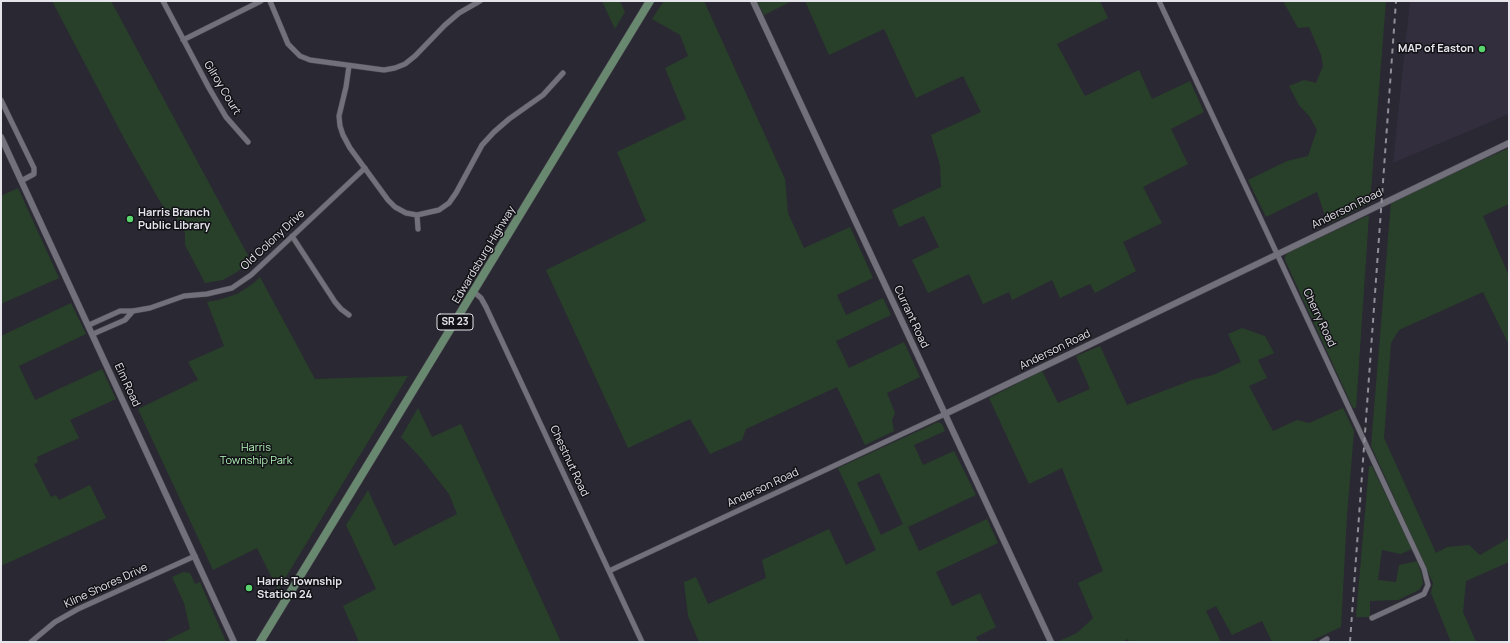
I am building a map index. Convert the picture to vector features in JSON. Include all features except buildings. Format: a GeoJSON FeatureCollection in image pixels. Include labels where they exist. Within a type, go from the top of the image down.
{"type":"FeatureCollection","features":[{"type":"Feature","properties":{"kind":"main road","name":"Edwardsburg Highway"},"geometry":{"type":"LineString","coordinates":[[260,642],[650,1]]}},
{"type":"Feature","properties":{"kind":"street","name":"Gilroy Court"},"geometry":{"type":"LineString","coordinates":[[163,1],[226,117],[248,142]]}},
{"type":"Feature","properties":{"kind":"street"},"geometry":{"type":"LineString","coordinates":[[183,40],[261,1]]}},
{"type":"Feature","properties":{"kind":"street"},"geometry":{"type":"LineString","coordinates":[[270,1],[288,44],[300,56],[310,60],[384,70],[405,64],[415,56],[444,24],[480,1]]}},
{"type":"Feature","properties":{"kind":"street","name":"Currant Road"},"geometry":{"type":"LineString","coordinates":[[752,1],[1051,642]]}},
{"type":"Feature","properties":{"kind":"street","name":"Cherry Road"},"geometry":{"type":"LineString","coordinates":[[1159,1],[1424,569],[1428,583],[1426,592],[1422,596],[1372,618]]}},
{"type":"Feature","properties":{"kind":"street"},"geometry":{"type":"LineString","coordinates":[[349,66],[339,116],[343,135],[350,148],[388,200],[396,207],[417,215],[427,214],[439,210],[449,204],[486,140],[509,119],[543,96],[563,73]]}},
{"type":"Feature","properties":{"kind":"street"},"geometry":{"type":"LineString","coordinates":[[1,100],[34,168],[34,174],[21,181]]}},
{"type":"Feature","properties":{"kind":"street","name":"Elm Road"},"geometry":{"type":"LineString","coordinates":[[1,137],[234,642]]}},
{"type":"Feature","properties":{"kind":"street","name":"Anderson Road"},"geometry":{"type":"LineString","coordinates":[[609,571],[945,414],[1509,144]]}},
{"type":"Feature","properties":{"kind":"street","name":"Old Colony Drive"},"geometry":{"type":"LineString","coordinates":[[89,325],[120,311],[133,311],[150,308],[184,296],[207,294],[232,288],[251,275],[365,168]]}},
{"type":"Feature","properties":{"kind":"street"},"geometry":{"type":"LineString","coordinates":[[417,215],[418,229]]}},
{"type":"Feature","properties":{"kind":"street"},"geometry":{"type":"LineString","coordinates":[[292,236],[335,302],[349,315]]}},
{"type":"Feature","properties":{"kind":"street","name":"Chestnut Road"},"geometry":{"type":"LineString","coordinates":[[474,292],[481,298],[486,307],[642,642]]}},
{"type":"Feature","properties":{"kind":"street","name":"Old Colony Drive"},"geometry":{"type":"LineString","coordinates":[[93,334],[125,320],[133,311]]}},
{"type":"Feature","properties":{"kind":"street","name":"Kline Shores Drive"},"geometry":{"type":"LineString","coordinates":[[32,642],[55,622],[78,609],[195,556]]}},
{"type":"Feature","properties":{"kind":"shaded area"},"geometry":{"type":"Polygon","coordinates":[[[1410,1],[1509,1],[1509,114],[1393,163],[1410,1]]]}},
{"type":"Feature","properties":{"kind":"green space"},"geometry":{"type":"Polygon","coordinates":[[[52,1],[111,1],[251,261],[237,272],[223,280],[205,283],[185,245],[185,233],[176,217],[166,212],[126,142],[52,1]]]}},
{"type":"Feature","properties":{"kind":"green space"},"geometry":{"type":"Polygon","coordinates":[[[602,1],[620,1],[625,12],[615,29],[602,1]]]}},
{"type":"Feature","properties":{"kind":"green space"},"geometry":{"type":"Polygon","coordinates":[[[664,1],[704,1],[785,179],[788,213],[804,248],[850,227],[873,278],[837,295],[846,315],[883,298],[891,315],[836,341],[849,368],[904,342],[920,377],[887,393],[895,413],[892,420],[894,431],[865,445],[837,387],[746,429],[742,440],[710,454],[690,419],[628,448],[546,270],[646,221],[617,152],[686,119],[665,68],[688,56],[680,35],[652,19],[664,1]]]}},
{"type":"Feature","properties":{"kind":"green space"},"geometry":{"type":"Polygon","coordinates":[[[757,1],[792,1],[764,15],[757,1]]]}},
{"type":"Feature","properties":{"kind":"green space"},"geometry":{"type":"Polygon","coordinates":[[[805,1],[1100,1],[1108,18],[1057,44],[1085,96],[1139,70],[1152,99],[1190,81],[1204,112],[1171,129],[1188,164],[1143,187],[1162,223],[1123,242],[1136,271],[1095,293],[1090,284],[1060,298],[1052,280],[1012,300],[1009,292],[983,304],[969,274],[928,293],[912,260],[939,247],[924,216],[899,227],[892,210],[941,187],[940,165],[931,135],[981,112],[963,76],[916,98],[884,29],[829,55],[805,1]]]}},
{"type":"Feature","properties":{"kind":"green space"},"geometry":{"type":"Polygon","coordinates":[[[1283,1],[1386,1],[1370,203],[1328,224],[1317,192],[1266,217],[1248,180],[1287,161],[1308,156],[1317,130],[1310,117],[1299,105],[1289,86],[1304,80],[1316,83],[1323,66],[1321,55],[1309,27],[1298,28],[1283,1]]]}},
{"type":"Feature","properties":{"kind":"green space"},"geometry":{"type":"Polygon","coordinates":[[[1509,148],[1509,204],[1483,216],[1509,276],[1509,345],[1483,292],[1399,330],[1391,343],[1384,438],[1436,553],[1447,547],[1469,545],[1480,555],[1509,538],[1509,562],[1466,581],[1463,612],[1476,642],[1451,642],[1431,593],[1433,583],[1371,446],[1391,202],[1509,148]]]}},
{"type":"Feature","properties":{"kind":"green space"},"geometry":{"type":"Polygon","coordinates":[[[18,188],[59,278],[1,304],[1,196],[18,188]]]}},
{"type":"Feature","properties":{"kind":"green space"},"geometry":{"type":"Polygon","coordinates":[[[1369,215],[1356,408],[1353,408],[1285,260],[1285,256],[1289,252],[1369,215]]]}},
{"type":"Feature","properties":{"kind":"green space","name":"Harris Township Park"},"geometry":{"type":"Polygon","coordinates":[[[260,277],[315,379],[408,376],[278,590],[257,548],[213,570],[138,409],[198,380],[188,362],[224,346],[207,302],[237,294],[254,283],[260,277]]]}},
{"type":"Feature","properties":{"kind":"green space"},"geometry":{"type":"Polygon","coordinates":[[[71,303],[86,334],[19,366],[35,400],[102,369],[116,399],[70,420],[79,438],[37,457],[38,462],[34,464],[51,497],[56,495],[59,500],[90,485],[106,518],[1,566],[1,336],[71,303]]]}},
{"type":"Feature","properties":{"kind":"green space"},"geometry":{"type":"Polygon","coordinates":[[[1242,328],[1265,336],[1274,353],[1258,360],[1267,378],[1249,386],[1273,431],[1297,420],[1309,423],[1343,408],[1354,431],[1347,516],[1341,627],[1309,642],[1272,642],[1262,621],[1232,635],[1216,606],[1206,611],[1221,642],[1129,642],[1128,639],[1122,642],[1057,642],[1077,633],[1093,618],[1078,583],[1103,571],[1062,468],[1029,484],[989,398],[1042,371],[1058,403],[1090,389],[1076,356],[1100,346],[1127,405],[1192,380],[1213,375],[1241,362],[1228,334],[1242,328]]]}},
{"type":"Feature","properties":{"kind":"green space"},"geometry":{"type":"Polygon","coordinates":[[[418,408],[432,437],[461,424],[561,642],[359,642],[343,606],[376,589],[346,525],[368,490],[394,546],[457,514],[449,494],[420,457],[401,437],[418,408]]]}},
{"type":"Feature","properties":{"kind":"green space"},"geometry":{"type":"Polygon","coordinates":[[[938,422],[942,424],[945,431],[914,445],[923,465],[954,451],[976,495],[908,527],[919,551],[987,519],[998,543],[936,572],[952,606],[980,593],[996,627],[976,637],[978,642],[699,642],[688,616],[684,582],[696,577],[708,604],[766,578],[762,560],[829,529],[846,565],[876,550],[838,468],[938,422]],[[879,473],[857,483],[881,535],[903,524],[879,473]]]}},
{"type":"Feature","properties":{"kind":"green space"},"geometry":{"type":"Polygon","coordinates":[[[1369,466],[1372,466],[1412,549],[1401,554],[1382,550],[1378,580],[1396,582],[1399,565],[1417,561],[1422,575],[1423,584],[1419,590],[1398,600],[1370,601],[1370,617],[1356,617],[1369,466]]]}},
{"type":"Feature","properties":{"kind":"green space"},"geometry":{"type":"Polygon","coordinates":[[[183,572],[190,573],[195,584],[200,582],[226,642],[163,642],[190,629],[184,603],[172,577],[183,572]]]}},
{"type":"Feature","properties":{"kind":"railway"},"geometry":{"type":"LineString","coordinates":[[1350,642],[1396,1]]}},
{"type":"Feature","properties":{"kind":"place","name":"MAP of Easton"},"geometry":{"type":"Point","coordinates":[1482,49]}},
{"type":"Feature","properties":{"kind":"place","name":"Harris Branch Public Library"},"geometry":{"type":"Point","coordinates":[130,219]}},
{"type":"Feature","properties":{"kind":"place","name":"Harris Township Station 24"},"geometry":{"type":"Point","coordinates":[249,588]}}]}
